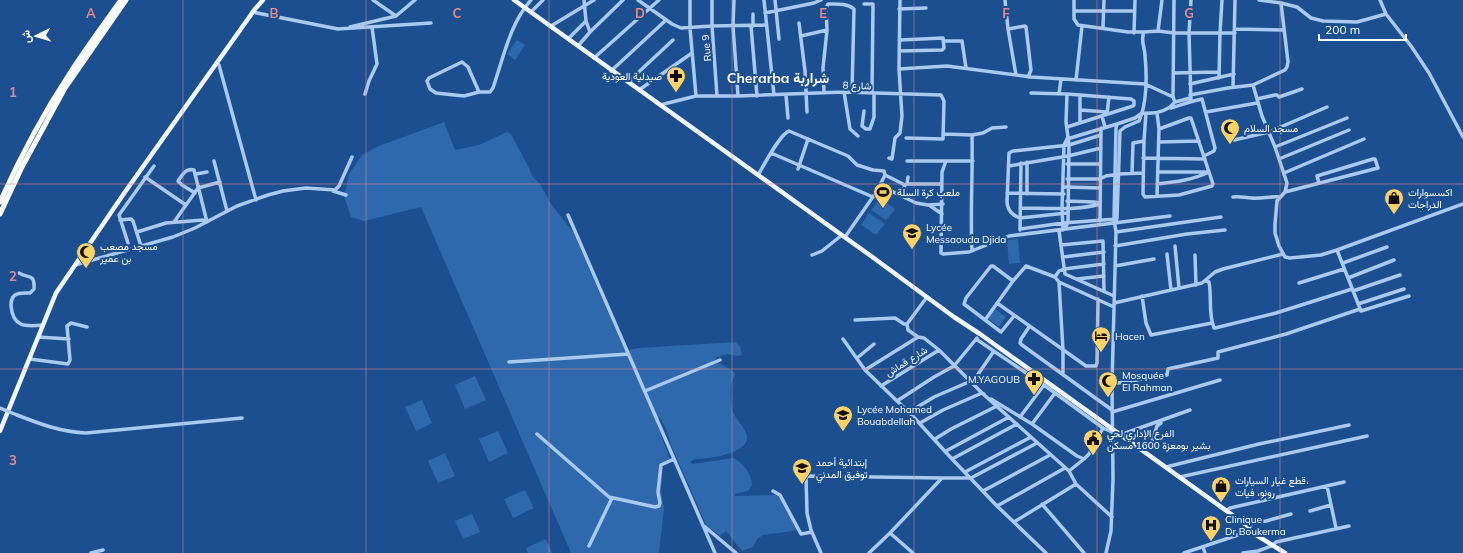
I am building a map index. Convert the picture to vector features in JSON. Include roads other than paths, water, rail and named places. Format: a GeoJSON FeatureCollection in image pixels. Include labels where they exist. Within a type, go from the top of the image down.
{"type":"FeatureCollection","features":[{"type":"Feature","properties":{"kind":"highway"},"geometry":{"type":"LineString","coordinates":[[0,202],[23,155],[56,96],[121,0]]}},
{"type":"Feature","properties":{"kind":"highway"},"geometry":{"type":"LineString","coordinates":[[0,214],[22,167],[65,88],[126,0]]}},
{"type":"Feature","properties":{"kind":"main road"},"geometry":{"type":"LineString","coordinates":[[0,431],[56,293],[252,12],[263,0]]}},
{"type":"Feature","properties":{"kind":"main road"},"geometry":{"type":"LineString","coordinates":[[514,0],[1285,553]]}},
{"type":"Feature","properties":{"kind":"street"},"geometry":{"type":"LineString","coordinates":[[373,0],[396,16]]}},
{"type":"Feature","properties":{"kind":"street"},"geometry":{"type":"LineString","coordinates":[[343,29],[396,16],[415,0]]}},
{"type":"Feature","properties":{"kind":"street"},"geometry":{"type":"LineString","coordinates":[[479,92],[468,67],[462,62],[429,78],[427,81],[430,89],[436,93],[464,96],[479,92],[490,92],[493,88],[512,32],[524,8],[531,0]]}},
{"type":"Feature","properties":{"kind":"street"},"geometry":{"type":"LineString","coordinates":[[531,12],[543,0]]}},
{"type":"Feature","properties":{"kind":"street"},"geometry":{"type":"LineString","coordinates":[[584,0],[586,21],[590,32]]}},
{"type":"Feature","properties":{"kind":"street"},"geometry":{"type":"LineString","coordinates":[[551,26],[585,7],[594,0]]}},
{"type":"Feature","properties":{"kind":"street"},"geometry":{"type":"LineString","coordinates":[[578,46],[590,32],[623,0]]}},
{"type":"Feature","properties":{"kind":"street"},"geometry":{"type":"LineString","coordinates":[[638,0],[677,27],[690,28],[766,25]]}},
{"type":"Feature","properties":{"kind":"street"},"geometry":{"type":"LineString","coordinates":[[594,58],[658,0]]}},
{"type":"Feature","properties":{"kind":"street"},"geometry":{"type":"LineString","coordinates":[[690,0],[690,28],[696,96]]}},
{"type":"Feature","properties":{"kind":"street","name":"Rue 9"},"geometry":{"type":"LineString","coordinates":[[712,0],[712,26],[717,96]]}},
{"type":"Feature","properties":{"kind":"street"},"geometry":{"type":"LineString","coordinates":[[734,0],[733,26],[738,96]]}},
{"type":"Feature","properties":{"kind":"street"},"geometry":{"type":"LineString","coordinates":[[764,0],[774,95]]}},
{"type":"Feature","properties":{"kind":"street"},"geometry":{"type":"LineString","coordinates":[[775,0],[779,39]]}},
{"type":"Feature","properties":{"kind":"street"},"geometry":{"type":"LineString","coordinates":[[798,0],[799,5]]}},
{"type":"Feature","properties":{"kind":"street"},"geometry":{"type":"LineString","coordinates":[[765,13],[814,3],[821,0]]}},
{"type":"Feature","properties":{"kind":"street"},"geometry":{"type":"LineString","coordinates":[[889,158],[892,159],[895,138],[900,133],[902,116],[899,69],[900,0]]}},
{"type":"Feature","properties":{"kind":"street"},"geometry":{"type":"LineString","coordinates":[[1005,0],[1008,29],[1016,75]]}},
{"type":"Feature","properties":{"kind":"street"},"geometry":{"type":"LineString","coordinates":[[1074,0],[1074,20],[1082,26],[1134,32],[1158,31],[1174,33],[1220,33],[1235,31],[1284,30]]}},
{"type":"Feature","properties":{"kind":"street"},"geometry":{"type":"LineString","coordinates":[[1103,28],[1104,0]]}},
{"type":"Feature","properties":{"kind":"street"},"geometry":{"type":"LineString","coordinates":[[1134,32],[1135,0]]}},
{"type":"Feature","properties":{"kind":"street"},"geometry":{"type":"LineString","coordinates":[[1158,31],[1162,0]]}},
{"type":"Feature","properties":{"kind":"street"},"geometry":{"type":"LineString","coordinates":[[1170,108],[1174,99],[1174,0]]}},
{"type":"Feature","properties":{"kind":"street"},"geometry":{"type":"LineString","coordinates":[[1067,139],[1135,118],[1144,113],[1157,113],[1188,103],[1190,98],[1191,0]]}},
{"type":"Feature","properties":{"kind":"street"},"geometry":{"type":"LineString","coordinates":[[1219,78],[1218,72],[1222,0]]}},
{"type":"Feature","properties":{"kind":"street"},"geometry":{"type":"LineString","coordinates":[[1233,87],[1235,0]]}},
{"type":"Feature","properties":{"kind":"street"},"geometry":{"type":"LineString","coordinates":[[1259,0],[1297,7],[1311,18],[1323,21],[1357,22],[1386,14]]}},
{"type":"Feature","properties":{"kind":"street"},"geometry":{"type":"LineString","coordinates":[[1380,0],[1386,14],[1411,46],[1429,74],[1463,137]]}},
{"type":"Feature","properties":{"kind":"street"},"geometry":{"type":"LineString","coordinates":[[824,92],[823,68],[827,30],[826,8],[828,4],[846,5],[852,7],[854,12],[852,92]]}},
{"type":"Feature","properties":{"kind":"street"},"geometry":{"type":"LineString","coordinates":[[864,4],[873,4],[874,118],[870,129],[866,129],[862,126],[864,111]]}},
{"type":"Feature","properties":{"kind":"street"},"geometry":{"type":"LineString","coordinates":[[899,69],[947,66],[1028,77],[1145,84],[1174,99],[1183,100],[1233,87],[1253,85],[1285,70],[1287,67],[1281,4]]}},
{"type":"Feature","properties":{"kind":"street"},"geometry":{"type":"LineString","coordinates":[[899,9],[926,8]]}},
{"type":"Feature","properties":{"kind":"street"},"geometry":{"type":"LineString","coordinates":[[1074,11],[1135,11]]}},
{"type":"Feature","properties":{"kind":"street"},"geometry":{"type":"LineString","coordinates":[[252,12],[343,29],[431,23]]}},
{"type":"Feature","properties":{"kind":"street"},"geometry":{"type":"LineString","coordinates":[[752,14],[757,96]]}},
{"type":"Feature","properties":{"kind":"street"},"geometry":{"type":"LineString","coordinates":[[612,71],[666,20]]}},
{"type":"Feature","properties":{"kind":"street"},"geometry":{"type":"LineString","coordinates":[[568,39],[586,21]]}},
{"type":"Feature","properties":{"kind":"street"},"geometry":{"type":"LineString","coordinates":[[799,23],[806,71],[807,112]]}},
{"type":"Feature","properties":{"kind":"street"},"geometry":{"type":"LineString","coordinates":[[1076,80],[1082,26]]}},
{"type":"Feature","properties":{"kind":"street"},"geometry":{"type":"LineString","coordinates":[[366,94],[369,81],[377,64],[372,27]]}},
{"type":"Feature","properties":{"kind":"street"},"geometry":{"type":"LineString","coordinates":[[1008,29],[1026,27],[1031,70],[1028,77]]}},
{"type":"Feature","properties":{"kind":"street"},"geometry":{"type":"LineString","coordinates":[[801,36],[827,30]]}},
{"type":"Feature","properties":{"kind":"street"},"geometry":{"type":"LineString","coordinates":[[1144,32],[1141,37],[1146,57],[1143,194],[1145,197],[1179,195],[1212,186],[1213,184],[1191,118],[1159,129]]}},
{"type":"Feature","properties":{"kind":"street"},"geometry":{"type":"LineString","coordinates":[[900,40],[943,38],[944,41],[962,41],[966,68]]}},
{"type":"Feature","properties":{"kind":"street"},"geometry":{"type":"LineString","coordinates":[[628,82],[673,40]]}},
{"type":"Feature","properties":{"kind":"street"},"geometry":{"type":"LineString","coordinates":[[899,52],[944,50],[944,41]]}},
{"type":"Feature","properties":{"kind":"street"},"geometry":{"type":"LineString","coordinates":[[639,90],[692,53]]}},
{"type":"Feature","properties":{"kind":"street"},"geometry":{"type":"LineString","coordinates":[[216,64],[219,65],[256,200]]}},
{"type":"Feature","properties":{"kind":"street"},"geometry":{"type":"LineString","coordinates":[[1174,73],[1218,72]]}},
{"type":"Feature","properties":{"kind":"street"},"geometry":{"type":"LineString","coordinates":[[1190,84],[1234,74]]}},
{"type":"Feature","properties":{"kind":"street"},"geometry":{"type":"LineString","coordinates":[[1059,94],[1061,79]]}},
{"type":"Feature","properties":{"kind":"street"},"geometry":{"type":"LineString","coordinates":[[1253,85],[1257,101],[1288,183],[1285,192]]}},
{"type":"Feature","properties":{"kind":"street"},"geometry":{"type":"LineString","coordinates":[[1206,112],[1257,101],[1275,95],[1279,97],[1302,88]]}},
{"type":"Feature","properties":{"kind":"street","name":"شارع 8"},"geometry":{"type":"LineString","coordinates":[[660,105],[696,96],[757,96],[824,92],[938,94],[941,95],[944,101],[944,134]]}},
{"type":"Feature","properties":{"kind":"street"},"geometry":{"type":"LineString","coordinates":[[844,92],[850,128],[858,136]]}},
{"type":"Feature","properties":{"kind":"street"},"geometry":{"type":"LineString","coordinates":[[1031,93],[1109,97],[1131,99],[1134,101],[1133,106],[1107,113],[1067,128]]}},
{"type":"Feature","properties":{"kind":"street"},"geometry":{"type":"LineString","coordinates":[[1061,231],[1068,223],[1068,179],[1064,156],[1067,139],[1067,94]]}},
{"type":"Feature","properties":{"kind":"street"},"geometry":{"type":"LineString","coordinates":[[786,95],[788,118]]}},
{"type":"Feature","properties":{"kind":"street"},"geometry":{"type":"LineString","coordinates":[[1080,95],[1080,123]]}},
{"type":"Feature","properties":{"kind":"street"},"geometry":{"type":"LineString","coordinates":[[1107,113],[1109,97]]}},
{"type":"Feature","properties":{"kind":"street"},"geometry":{"type":"LineString","coordinates":[[1143,158],[1204,157],[1214,151],[1215,148],[1202,98],[1190,98]]}},
{"type":"Feature","properties":{"kind":"street"},"geometry":{"type":"LineString","coordinates":[[1234,140],[1269,132],[1327,107]]}},
{"type":"Feature","properties":{"kind":"street"},"geometry":{"type":"LineString","coordinates":[[1080,110],[1107,113]]}},
{"type":"Feature","properties":{"kind":"street"},"geometry":{"type":"LineString","coordinates":[[1116,175],[1120,131],[1125,127],[1139,121],[1144,113]]}},
{"type":"Feature","properties":{"kind":"street"},"geometry":{"type":"LineString","coordinates":[[1157,113],[1159,129],[1157,196]]}},
{"type":"Feature","properties":{"kind":"street"},"geometry":{"type":"LineString","coordinates":[[1102,116],[1105,127]]}},
{"type":"Feature","properties":{"kind":"street"},"geometry":{"type":"LineString","coordinates":[[1275,147],[1347,118]]}},
{"type":"Feature","properties":{"kind":"street"},"geometry":{"type":"LineString","coordinates":[[1107,552],[1111,531],[1113,479],[1112,384],[1117,124]]}},
{"type":"Feature","properties":{"kind":"street"},"geometry":{"type":"LineString","coordinates":[[906,138],[942,139],[944,134],[972,135],[983,133],[992,128],[1006,127]]}},
{"type":"Feature","properties":{"kind":"street"},"geometry":{"type":"LineString","coordinates":[[1100,128],[1100,221]]}},
{"type":"Feature","properties":{"kind":"street"},"geometry":{"type":"LineString","coordinates":[[1279,159],[1349,130]]}},
{"type":"Feature","properties":{"kind":"street"},"geometry":{"type":"LineString","coordinates":[[758,175],[786,131],[792,131],[848,156],[857,165],[873,170],[884,171],[885,175],[906,184],[942,184]]}},
{"type":"Feature","properties":{"kind":"street"},"geometry":{"type":"LineString","coordinates":[[972,135],[973,161],[970,228],[972,251]]}},
{"type":"Feature","properties":{"kind":"street"},"geometry":{"type":"LineString","coordinates":[[1067,213],[1020,218],[1013,216],[1008,209],[1007,193],[1009,153],[1013,151],[1066,145],[1100,135]]}},
{"type":"Feature","properties":{"kind":"street"},"geometry":{"type":"LineString","coordinates":[[798,169],[808,139]]}},
{"type":"Feature","properties":{"kind":"street"},"geometry":{"type":"LineString","coordinates":[[1284,173],[1364,139]]}},
{"type":"Feature","properties":{"kind":"street"},"geometry":{"type":"LineString","coordinates":[[1132,173],[1133,143],[1144,141]]}},
{"type":"Feature","properties":{"kind":"street"},"geometry":{"type":"LineString","coordinates":[[1159,142],[1199,142]]}},
{"type":"Feature","properties":{"kind":"street"},"geometry":{"type":"LineString","coordinates":[[1066,145],[1068,156],[1063,179],[1063,223],[1061,231],[1064,269],[1067,276],[1114,296]]}},
{"type":"Feature","properties":{"kind":"street"},"geometry":{"type":"LineString","coordinates":[[1009,166],[1068,156],[1100,148]]}},
{"type":"Feature","properties":{"kind":"street"},"geometry":{"type":"LineString","coordinates":[[772,153],[873,197]]}},
{"type":"Feature","properties":{"kind":"street"},"geometry":{"type":"LineString","coordinates":[[332,190],[335,190],[339,186],[352,157]]}},
{"type":"Feature","properties":{"kind":"street"},"geometry":{"type":"LineString","coordinates":[[1319,183],[1317,176],[1375,159],[1378,168],[1285,192],[1280,196],[1277,201],[1275,233],[1279,246],[1285,257],[1290,258],[1321,255],[1463,204]]}},
{"type":"Feature","properties":{"kind":"street"},"geometry":{"type":"LineString","coordinates":[[907,160],[973,161]]}},
{"type":"Feature","properties":{"kind":"street"},"geometry":{"type":"LineString","coordinates":[[946,161],[942,172],[941,253],[944,255],[972,251],[1009,236],[1061,231],[1170,216]]}},
{"type":"Feature","properties":{"kind":"street"},"geometry":{"type":"LineString","coordinates":[[214,162],[227,211]]}},
{"type":"Feature","properties":{"kind":"street"},"geometry":{"type":"LineString","coordinates":[[1027,162],[1027,194]]}},
{"type":"Feature","properties":{"kind":"street"},"geometry":{"type":"LineString","coordinates":[[1020,235],[1021,163]]}},
{"type":"Feature","properties":{"kind":"street"},"geometry":{"type":"LineString","coordinates":[[1066,164],[1100,164]]}},
{"type":"Feature","properties":{"kind":"street"},"geometry":{"type":"LineString","coordinates":[[128,242],[119,215],[154,166]]}},
{"type":"Feature","properties":{"kind":"street"},"geometry":{"type":"LineString","coordinates":[[194,193],[178,181],[185,171],[190,169],[194,170],[196,174],[207,222]]}},
{"type":"Feature","properties":{"kind":"street"},"geometry":{"type":"LineString","coordinates":[[196,174],[207,172]]}},
{"type":"Feature","properties":{"kind":"street"},"geometry":{"type":"LineString","coordinates":[[1158,172],[1209,172]]}},
{"type":"Feature","properties":{"kind":"street"},"geometry":{"type":"LineString","coordinates":[[1157,184],[1188,180],[1209,172]]}},
{"type":"Feature","properties":{"kind":"street"},"geometry":{"type":"LineString","coordinates":[[1063,179],[1100,179],[1116,175],[1143,173]]}},
{"type":"Feature","properties":{"kind":"street"},"geometry":{"type":"LineString","coordinates":[[812,255],[822,251],[843,236],[881,186],[885,175]]}},
{"type":"Feature","properties":{"kind":"street"},"geometry":{"type":"LineString","coordinates":[[145,177],[186,205]]}},
{"type":"Feature","properties":{"kind":"street"},"geometry":{"type":"LineString","coordinates":[[901,196],[908,177]]}},
{"type":"Feature","properties":{"kind":"street"},"geometry":{"type":"LineString","coordinates":[[174,222],[199,188],[220,182]]}},
{"type":"Feature","properties":{"kind":"street"},"geometry":{"type":"LineString","coordinates":[[881,186],[916,203],[928,205],[942,204]]}},
{"type":"Feature","properties":{"kind":"street"},"geometry":{"type":"LineString","coordinates":[[1063,187],[1100,188]]}},
{"type":"Feature","properties":{"kind":"street"},"geometry":{"type":"LineString","coordinates":[[74,266],[173,237],[207,222],[237,206],[283,191],[314,188],[317,190],[332,190],[346,195]]}},
{"type":"Feature","properties":{"kind":"street"},"geometry":{"type":"LineString","coordinates":[[1007,193],[1068,194]]}},
{"type":"Feature","properties":{"kind":"street"},"geometry":{"type":"LineString","coordinates":[[1233,198],[1280,196]]}},
{"type":"Feature","properties":{"kind":"street"},"geometry":{"type":"LineString","coordinates":[[1068,201],[1094,202],[1100,204]]}},
{"type":"Feature","properties":{"kind":"street"},"geometry":{"type":"LineString","coordinates":[[1020,208],[1067,208],[1094,206],[1100,204]]}},
{"type":"Feature","properties":{"kind":"street"},"geometry":{"type":"LineString","coordinates":[[928,205],[942,214]]}},
{"type":"Feature","properties":{"kind":"street"},"geometry":{"type":"LineString","coordinates":[[568,216],[715,553]]}},
{"type":"Feature","properties":{"kind":"street"},"geometry":{"type":"LineString","coordinates":[[1116,232],[1221,217]]}},
{"type":"Feature","properties":{"kind":"street"},"geometry":{"type":"LineString","coordinates":[[1020,229],[1063,223],[1115,219]]}},
{"type":"Feature","properties":{"kind":"street"},"geometry":{"type":"LineString","coordinates":[[120,220],[134,220],[141,246]]}},
{"type":"Feature","properties":{"kind":"street"},"geometry":{"type":"LineString","coordinates":[[137,232],[166,223],[203,220],[207,222]]}},
{"type":"Feature","properties":{"kind":"street"},"geometry":{"type":"LineString","coordinates":[[1115,246],[1187,234],[1225,230]]}},
{"type":"Feature","properties":{"kind":"street"},"geometry":{"type":"LineString","coordinates":[[1061,245],[1101,241],[1103,243],[1104,292]]}},
{"type":"Feature","properties":{"kind":"street"},"geometry":{"type":"LineString","coordinates":[[1175,246],[1179,288]]}},
{"type":"Feature","properties":{"kind":"street"},"geometry":{"type":"LineString","coordinates":[[1343,263],[1387,247]]}},
{"type":"Feature","properties":{"kind":"street"},"geometry":{"type":"LineString","coordinates":[[1337,250],[1360,309]]}},
{"type":"Feature","properties":{"kind":"street"},"geometry":{"type":"LineString","coordinates":[[1062,257],[1104,252]]}},
{"type":"Feature","properties":{"kind":"street"},"geometry":{"type":"LineString","coordinates":[[1167,254],[1171,290]]}},
{"type":"Feature","properties":{"kind":"street"},"geometry":{"type":"LineString","coordinates":[[985,320],[1013,281],[1026,266],[1055,277],[1059,282],[1114,305],[1142,296],[1196,285],[1206,281],[1215,272],[1223,269],[1283,254]]}},
{"type":"Feature","properties":{"kind":"street"},"geometry":{"type":"LineString","coordinates":[[1195,255],[1196,285]]}},
{"type":"Feature","properties":{"kind":"street"},"geometry":{"type":"LineString","coordinates":[[1115,266],[1154,258]]}},
{"type":"Feature","properties":{"kind":"street"},"geometry":{"type":"LineString","coordinates":[[1348,278],[1394,260]]}},
{"type":"Feature","properties":{"kind":"street"},"geometry":{"type":"LineString","coordinates":[[1055,277],[1059,271],[1064,269],[1104,264]]}},
{"type":"Feature","properties":{"kind":"street"},"geometry":{"type":"LineString","coordinates":[[1013,281],[994,266],[991,266],[966,298],[964,304],[1001,332],[1014,316]]}},
{"type":"Feature","properties":{"kind":"street"},"geometry":{"type":"LineString","coordinates":[[1299,283],[1344,269]]}},
{"type":"Feature","properties":{"kind":"street"},"geometry":{"type":"LineString","coordinates":[[19,273],[33,278],[34,289],[30,293],[17,294],[13,297],[11,301],[13,319],[27,325],[43,324]]}},
{"type":"Feature","properties":{"kind":"street"},"geometry":{"type":"LineString","coordinates":[[1206,281],[1209,282],[1211,294],[1210,310],[1212,323],[1215,328],[1276,313],[1400,275]]}},
{"type":"Feature","properties":{"kind":"street"},"geometry":{"type":"LineString","coordinates":[[1076,279],[1104,276]]}},
{"type":"Feature","properties":{"kind":"street"},"geometry":{"type":"LineString","coordinates":[[1059,282],[1064,350],[1063,373]]}},
{"type":"Feature","properties":{"kind":"street"},"geometry":{"type":"LineString","coordinates":[[1358,304],[1404,289]]}},
{"type":"Feature","properties":{"kind":"street"},"geometry":{"type":"LineString","coordinates":[[1142,296],[1146,322],[1151,336],[1212,323]]}},
{"type":"Feature","properties":{"kind":"street"},"geometry":{"type":"LineString","coordinates":[[1112,384],[1167,375],[1168,369],[1218,358],[1218,352],[1286,334],[1360,309],[1361,311],[1409,296]]}},
{"type":"Feature","properties":{"kind":"street"},"geometry":{"type":"LineString","coordinates":[[907,324],[927,297]]}},
{"type":"Feature","properties":{"kind":"street"},"geometry":{"type":"LineString","coordinates":[[997,303],[1086,366],[1096,366],[1098,299]]}},
{"type":"Feature","properties":{"kind":"street"},"geometry":{"type":"LineString","coordinates":[[855,320],[895,318],[904,324],[907,324]]}},
{"type":"Feature","properties":{"kind":"street"},"geometry":{"type":"LineString","coordinates":[[30,359],[68,364],[70,362],[67,326],[69,324],[87,327]]}},
{"type":"Feature","properties":{"kind":"street"},"geometry":{"type":"LineString","coordinates":[[907,324],[908,330],[918,337],[924,338],[939,350],[982,393],[1066,468],[1076,484],[1112,517]]}},
{"type":"Feature","properties":{"kind":"street"},"geometry":{"type":"LineString","coordinates":[[1029,327],[1020,343],[1063,373],[1112,411]]}},
{"type":"Feature","properties":{"kind":"street"},"geometry":{"type":"LineString","coordinates":[[897,401],[954,366],[980,334]]}},
{"type":"Feature","properties":{"kind":"street"},"geometry":{"type":"LineString","coordinates":[[38,337],[69,339]]}},
{"type":"Feature","properties":{"kind":"street"},"geometry":{"type":"LineString","coordinates":[[865,370],[918,337]]}},
{"type":"Feature","properties":{"kind":"street"},"geometry":{"type":"LineString","coordinates":[[843,339],[865,370],[920,423],[997,506],[1046,553]]}},
{"type":"Feature","properties":{"kind":"street"},"geometry":{"type":"LineString","coordinates":[[976,339],[1044,385],[1103,428],[1112,430]]}},
{"type":"Feature","properties":{"kind":"street"},"geometry":{"type":"LineString","coordinates":[[856,358],[874,344]]}},
{"type":"Feature","properties":{"kind":"street","name":"شارع قماش"},"geometry":{"type":"LineString","coordinates":[[881,386],[939,350]]}},
{"type":"Feature","properties":{"kind":"street"},"geometry":{"type":"LineString","coordinates":[[909,412],[934,397],[972,382],[994,351]]}},
{"type":"Feature","properties":{"kind":"street"},"geometry":{"type":"LineString","coordinates":[[509,362],[628,354]]}},
{"type":"Feature","properties":{"kind":"street"},"geometry":{"type":"LineString","coordinates":[[644,391],[720,360]]}},
{"type":"Feature","properties":{"kind":"street"},"geometry":{"type":"LineString","coordinates":[[1112,411],[1220,380]]}},
{"type":"Feature","properties":{"kind":"street"},"geometry":{"type":"LineString","coordinates":[[1020,417],[1044,385]]}},
{"type":"Feature","properties":{"kind":"street"},"geometry":{"type":"LineString","coordinates":[[982,393],[1032,424],[1077,456],[1084,459]]}},
{"type":"Feature","properties":{"kind":"street"},"geometry":{"type":"LineString","coordinates":[[920,423],[943,410],[982,393]]}},
{"type":"Feature","properties":{"kind":"street"},"geometry":{"type":"LineString","coordinates":[[1032,424],[1055,393]]}},
{"type":"Feature","properties":{"kind":"street"},"geometry":{"type":"LineString","coordinates":[[935,440],[951,429],[997,406]]}},
{"type":"Feature","properties":{"kind":"street"},"geometry":{"type":"LineString","coordinates":[[0,408],[54,429],[70,433],[86,433],[242,418]]}},
{"type":"Feature","properties":{"kind":"street"},"geometry":{"type":"LineString","coordinates":[[1120,435],[1190,410]]}},
{"type":"Feature","properties":{"kind":"street"},"geometry":{"type":"LineString","coordinates":[[946,451],[1009,417]]}},
{"type":"Feature","properties":{"kind":"street"},"geometry":{"type":"LineString","coordinates":[[1152,441],[1157,425],[1166,421],[1167,419]]}},
{"type":"Feature","properties":{"kind":"street"},"geometry":{"type":"LineString","coordinates":[[952,458],[1017,424]]}},
{"type":"Feature","properties":{"kind":"street"},"geometry":{"type":"LineString","coordinates":[[1166,467],[1259,444],[1349,425]]}},
{"type":"Feature","properties":{"kind":"street"},"geometry":{"type":"LineString","coordinates":[[1069,471],[1089,454],[1103,428]]}},
{"type":"Feature","properties":{"kind":"street"},"geometry":{"type":"LineString","coordinates":[[537,434],[609,497],[655,507],[659,506],[660,503],[658,492],[661,465],[674,459]]}},
{"type":"Feature","properties":{"kind":"street"},"geometry":{"type":"LineString","coordinates":[[1180,477],[1367,436]]}},
{"type":"Feature","properties":{"kind":"street"},"geometry":{"type":"LineString","coordinates":[[965,472],[1031,437]]}},
{"type":"Feature","properties":{"kind":"street"},"geometry":{"type":"LineString","coordinates":[[821,553],[812,532],[807,513],[806,476],[971,478],[1037,443]]}},
{"type":"Feature","properties":{"kind":"street"},"geometry":{"type":"LineString","coordinates":[[983,491],[1050,455]]}},
{"type":"Feature","properties":{"kind":"street"},"geometry":{"type":"LineString","coordinates":[[997,506],[1066,468]]}},
{"type":"Feature","properties":{"kind":"street"},"geometry":{"type":"LineString","coordinates":[[869,553],[942,478]]}},
{"type":"Feature","properties":{"kind":"street"},"geometry":{"type":"LineString","coordinates":[[1226,511],[1230,508],[1344,482]]}},
{"type":"Feature","properties":{"kind":"street"},"geometry":{"type":"LineString","coordinates":[[1014,522],[1076,484]]}},
{"type":"Feature","properties":{"kind":"street"},"geometry":{"type":"LineString","coordinates":[[1327,486],[1336,528]]}},
{"type":"Feature","properties":{"kind":"street"},"geometry":{"type":"LineString","coordinates":[[773,491],[780,495],[801,534],[812,532]]}},
{"type":"Feature","properties":{"kind":"street"},"geometry":{"type":"LineString","coordinates":[[589,546],[612,498]]}},
{"type":"Feature","properties":{"kind":"street"},"geometry":{"type":"LineString","coordinates":[[1042,504],[1084,553]]}},
{"type":"Feature","properties":{"kind":"street"},"geometry":{"type":"LineString","coordinates":[[1310,511],[1331,505]]}},
{"type":"Feature","properties":{"kind":"street"},"geometry":{"type":"LineString","coordinates":[[1184,553],[1250,529],[1252,523],[1291,514]]}},
{"type":"Feature","properties":{"kind":"street"},"geometry":{"type":"LineString","coordinates":[[703,526],[736,553]]}},
{"type":"Feature","properties":{"kind":"street"},"geometry":{"type":"LineString","coordinates":[[1243,553],[1258,551],[1274,545],[1276,542],[1349,526]]}},
{"type":"Feature","properties":{"kind":"street"},"geometry":{"type":"LineString","coordinates":[[890,533],[913,553]]}},
{"type":"Feature","properties":{"kind":"street"},"geometry":{"type":"LineString","coordinates":[[1203,547],[1205,553]]}},
{"type":"Feature","properties":{"kind":"street"},"geometry":{"type":"LineString","coordinates":[[91,553],[103,550]]}},
{"type":"Feature","properties":{"kind":"place","name":"صيدلية العودية"},"geometry":{"type":"Point","coordinates":[676,93]}},
{"type":"Feature","properties":{"kind":"place","name":"مسجد السلام"},"geometry":{"type":"Point","coordinates":[1230,145]}},
{"type":"Feature","properties":{"kind":"place","name":"ملعب كرة السلة"},"geometry":{"type":"Point","coordinates":[883,209]}},
{"type":"Feature","properties":{"kind":"place","name":"اكسسوارات الدراجات"},"geometry":{"type":"Point","coordinates":[1394,215]}},
{"type":"Feature","properties":{"kind":"place","name":"Lycée Messaouda Djida"},"geometry":{"type":"Point","coordinates":[912,250]}},
{"type":"Feature","properties":{"kind":"place","name":"مسجد مصعب بن عمير"},"geometry":{"type":"Point","coordinates":[86,269]}},
{"type":"Feature","properties":{"kind":"place","name":"Hacen"},"geometry":{"type":"Point","coordinates":[1101,353]}},
{"type":"Feature","properties":{"kind":"place","name":"M.YAGOUB"},"geometry":{"type":"Point","coordinates":[1034,396]}},
{"type":"Feature","properties":{"kind":"place","name":"Mosquée El Rahman"},"geometry":{"type":"Point","coordinates":[1108,398]}},
{"type":"Feature","properties":{"kind":"place","name":"Lycée Mohamed Bouabdellah"},"geometry":{"type":"Point","coordinates":[843,432]}},
{"type":"Feature","properties":{"kind":"place","name":"الفرع الإداري لحي بشير بومعزة 1600 مسكن"},"geometry":{"type":"Point","coordinates":[1093,456]}},
{"type":"Feature","properties":{"kind":"place","name":"إبتدائية أحمد توفيق المدني"},"geometry":{"type":"Point","coordinates":[802,485]}},
{"type":"Feature","properties":{"kind":"place","name":"قطع غيار السيارات، رونو، فيات"},"geometry":{"type":"Point","coordinates":[1221,503]}},
{"type":"Feature","properties":{"kind":"place","name":"Clinique Dr Boukerma"},"geometry":{"type":"Point","coordinates":[1211,542]}},
{"type":"Feature","properties":{"kind":"district","name":"Cherarba شراربة"},"geometry":{"type":"Point","coordinates":[778,78]}}]}
